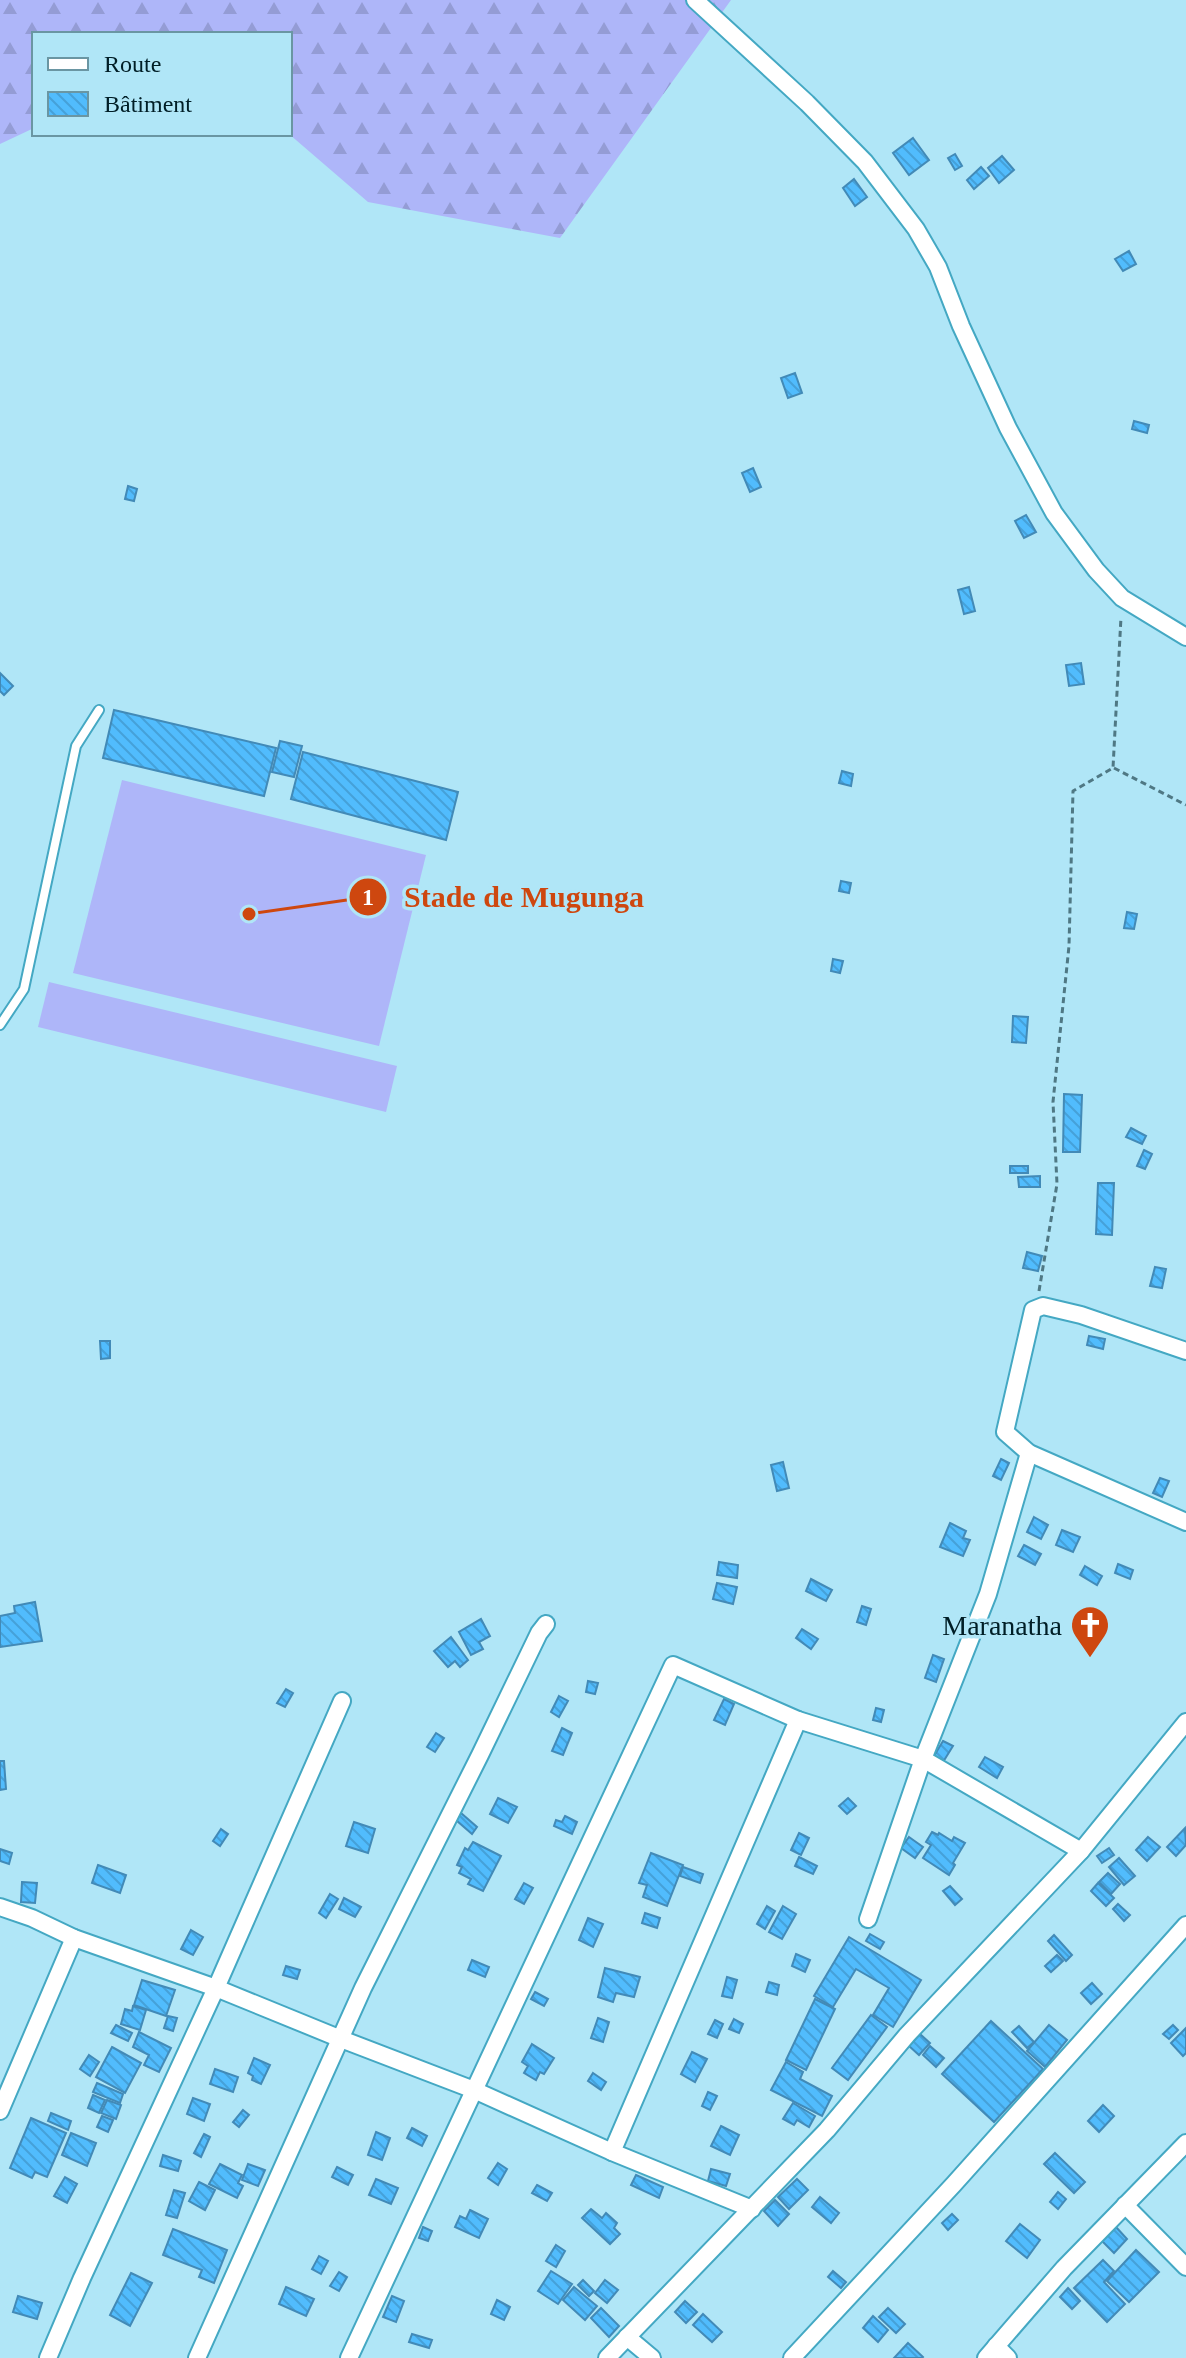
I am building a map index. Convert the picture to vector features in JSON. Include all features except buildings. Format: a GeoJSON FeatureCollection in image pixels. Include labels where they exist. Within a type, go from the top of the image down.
{"type":"FeatureCollection","features":[{"type":"Feature","properties":{"kind":"street"},"geometry":{"type":"LineString","coordinates":[[695,0],[807,103],[865,162],[916,229],[938,267],[961,326],[1008,428],[1054,513],[1096,570],[1122,598],[1186,637]]}},
{"type":"Feature","properties":{"kind":"street"},"geometry":{"type":"LineString","coordinates":[[1186,1351],[1081,1315],[1043,1306],[1033,1310],[1005,1432],[1029,1453],[1186,1522]]}},
{"type":"Feature","properties":{"kind":"street"},"geometry":{"type":"LineString","coordinates":[[868,1919],[923,1759],[988,1594],[1029,1453]]}},
{"type":"Feature","properties":{"kind":"street"},"geometry":{"type":"LineString","coordinates":[[197,2358],[363,1988],[546,1624]]}},
{"type":"Feature","properties":{"kind":"street"},"geometry":{"type":"LineString","coordinates":[[349,2358],[673,1665],[798,1720],[923,1759],[1081,1851]]}},
{"type":"Feature","properties":{"kind":"street"},"geometry":{"type":"LineString","coordinates":[[48,2358],[342,1701]]}},
{"type":"Feature","properties":{"kind":"street"},"geometry":{"type":"LineString","coordinates":[[612,2152],[798,1720]]}},
{"type":"Feature","properties":{"kind":"street"},"geometry":{"type":"LineString","coordinates":[[607,2358],[827,2130],[907,2035],[1081,1851],[1186,1722]]}},
{"type":"Feature","properties":{"kind":"street"},"geometry":{"type":"LineString","coordinates":[[0,1907],[474,2090],[612,2152],[752,2209]]}},
{"type":"Feature","properties":{"kind":"street"},"geometry":{"type":"LineString","coordinates":[[792,2358],[954,2184],[1186,1925]]}},
{"type":"Feature","properties":{"kind":"street"},"geometry":{"type":"LineString","coordinates":[[0,2111],[74,1938]]}},
{"type":"Feature","properties":{"kind":"street"},"geometry":{"type":"LineString","coordinates":[[997,2354],[1064,2268],[1186,2143]]}},
{"type":"Feature","properties":{"kind":"street"},"geometry":{"type":"LineString","coordinates":[[1125,2205],[1186,2267]]}},
{"type":"Feature","properties":{"kind":"street"},"geometry":{"type":"LineString","coordinates":[[627,2337],[652,2358]]}},
{"type":"Feature","properties":{"kind":"lane"},"geometry":{"type":"LineString","coordinates":[[0,1025],[24,989],[76,746],[99,710]]}},
{"type":"Feature","properties":{"kind":"path"},"geometry":{"type":"LineString","coordinates":[[1113,768],[1122,598]]}},
{"type":"Feature","properties":{"kind":"path"},"geometry":{"type":"LineString","coordinates":[[1113,768],[1186,805]]}},
{"type":"Feature","properties":{"kind":"path"},"geometry":{"type":"LineString","coordinates":[[1033,1310],[1041,1284],[1057,1184],[1053,1102],[1069,946],[1073,791],[1113,768]]}},
{"type":"Feature","properties":{"kind":"green space"},"geometry":{"type":"Polygon","coordinates":[[[0,0],[731,0],[560,238],[368,202],[291,136],[292,32],[32,32],[32,129],[0,144],[0,0]]]}},
{"type":"Feature","properties":{"kind":"green space"},"geometry":{"type":"Polygon","coordinates":[[[122,780],[426,855],[379,1046],[73,973],[122,780]]]}},
{"type":"Feature","properties":{"kind":"green space"},"geometry":{"type":"Polygon","coordinates":[[[49,982],[397,1066],[386,1112],[38,1027],[49,982]]]}},
{"type":"Feature","properties":{"kind":"place","name":"Stade de Mugunga"},"geometry":{"type":"Point","coordinates":[249,914]}},
{"type":"Feature","properties":{"kind":"place","name":"Maranatha"},"geometry":{"type":"Point","coordinates":[1090,1659]}}]}
